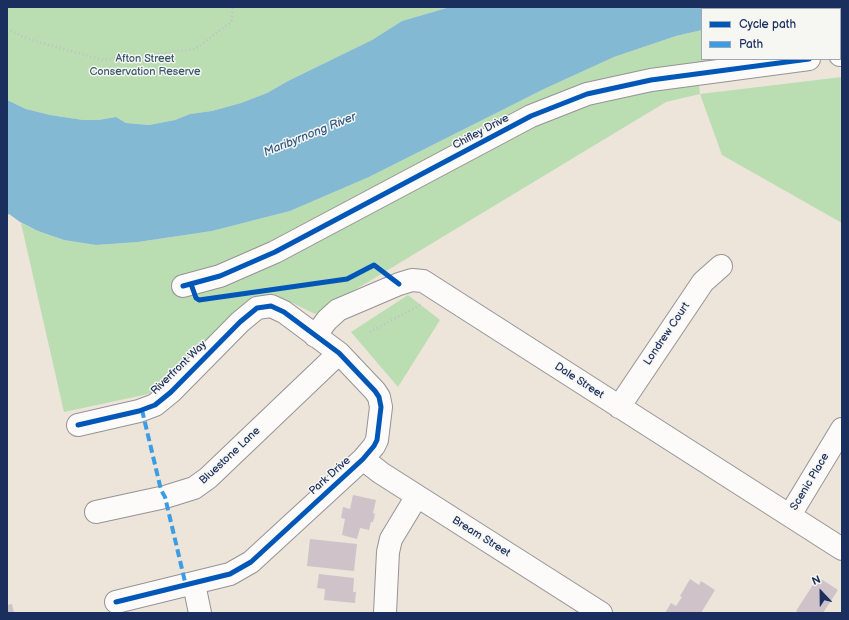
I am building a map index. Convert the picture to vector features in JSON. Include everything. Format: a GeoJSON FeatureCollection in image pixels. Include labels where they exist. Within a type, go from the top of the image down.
{"type":"FeatureCollection","features":[{"type":"Feature","properties":{"kind":"street","name":"Chifley Drive"},"geometry":{"type":"LineString","coordinates":[[183,286],[220,276],[276,252],[531,116],[587,94],[651,80],[801,60]]}},
{"type":"Feature","properties":{"kind":"street","name":"Londrew Court"},"geometry":{"type":"LineString","coordinates":[[619,407],[703,282],[721,266]]}},
{"type":"Feature","properties":{"kind":"street","name":"Dale Street"},"geometry":{"type":"LineString","coordinates":[[315,336],[338,310],[399,284],[412,280],[423,281],[842,549]]}},
{"type":"Feature","properties":{"kind":"street","name":"Park Drive"},"geometry":{"type":"LineString","coordinates":[[116,602],[230,574],[251,562],[363,459],[377,440],[381,407],[379,398],[375,391],[339,353],[284,312],[271,306],[258,308]]}},
{"type":"Feature","properties":{"kind":"street","name":"Riverfront Way"},"geometry":{"type":"LineString","coordinates":[[78,425],[142,410],[155,405],[171,392],[240,322],[258,308]]}},
{"type":"Feature","properties":{"kind":"street","name":"Bluestone Lane"},"geometry":{"type":"LineString","coordinates":[[96,512],[164,497],[194,488],[208,478],[339,353]]}},
{"type":"Feature","properties":{"kind":"street","name":"Scenic Place"},"geometry":{"type":"LineString","coordinates":[[790,515],[842,429]]}},
{"type":"Feature","properties":{"kind":"street","name":"Bream Street"},"geometry":{"type":"LineString","coordinates":[[363,459],[381,473],[575,606],[601,613]]}},
{"type":"Feature","properties":{"kind":"street"},"geometry":{"type":"LineString","coordinates":[[385,613],[388,552],[391,539],[416,496]]}},
{"type":"Feature","properties":{"kind":"street"},"geometry":{"type":"LineString","coordinates":[[194,584],[200,613]]}},
{"type":"Feature","properties":{"kind":"path"},"geometry":{"type":"LineString","coordinates":[[7,29],[28,39],[103,60],[195,48],[231,22],[233,7]]}},
{"type":"Feature","properties":{"kind":"path"},"geometry":{"type":"LineString","coordinates":[[370,332],[420,306]]}},
{"type":"Feature","properties":{"kind":"green space","name":"Afton Street Conservation Reserve"},"geometry":{"type":"Polygon","coordinates":[[[7,7],[450,7],[402,21],[372,40],[288,81],[267,93],[241,103],[212,111],[190,114],[175,120],[149,125],[126,123],[116,117],[98,120],[83,120],[50,115],[26,109],[7,100],[7,7]]]}},
{"type":"Feature","properties":{"kind":"green space"},"geometry":{"type":"Polygon","coordinates":[[[701,30],[701,60],[725,60],[697,64],[700,94],[666,102],[315,314],[274,294],[259,298],[153,393],[64,412],[21,223],[64,240],[96,245],[138,242],[212,231],[290,211],[369,177],[544,89],[614,57],[676,36],[701,30]]]}},
{"type":"Feature","properties":{"kind":"green space"},"geometry":{"type":"Polygon","coordinates":[[[842,77],[842,223],[722,155],[700,94],[842,77]]]}},
{"type":"Feature","properties":{"kind":"green space"},"geometry":{"type":"Polygon","coordinates":[[[408,295],[440,320],[398,387],[351,332],[408,295]]]}},
{"type":"Feature","properties":{"kind":"water","name":"Maribyrnong River"},"geometry":{"type":"Polygon","coordinates":[[[450,7],[842,7],[842,12],[841,8],[701,8],[701,30],[676,36],[614,57],[544,89],[369,177],[290,211],[212,231],[138,242],[96,245],[64,240],[38,231],[20,222],[9,214],[7,215],[7,100],[26,109],[50,115],[83,120],[98,120],[116,117],[126,123],[149,125],[175,120],[190,114],[212,111],[241,103],[267,93],[288,81],[372,40],[402,21],[450,7]]]}},
{"type":"Feature","properties":{"kind":"building"},"geometry":{"type":"Polygon","coordinates":[[[353,495],[376,500],[373,513],[375,514],[373,522],[371,522],[369,530],[360,528],[357,539],[342,535],[345,519],[341,518],[343,507],[350,509],[353,495]]]}},
{"type":"Feature","properties":{"kind":"building"},"geometry":{"type":"Polygon","coordinates":[[[310,539],[357,544],[354,571],[307,566],[310,539]]]}},
{"type":"Feature","properties":{"kind":"building"},"geometry":{"type":"Polygon","coordinates":[[[319,574],[354,578],[353,592],[356,592],[355,603],[324,600],[325,589],[317,588],[319,574]]]}},
{"type":"Feature","properties":{"kind":"building"},"geometry":{"type":"Polygon","coordinates":[[[818,577],[838,590],[823,613],[800,613],[796,611],[818,577]]]}},
{"type":"Feature","properties":{"kind":"building"},"geometry":{"type":"Polygon","coordinates":[[[690,579],[699,585],[701,581],[715,590],[701,613],[665,613],[671,603],[676,606],[690,579]]]}},
{"type":"Feature","properties":{"kind":"building"},"geometry":{"type":"Polygon","coordinates":[[[12,604],[14,613],[7,613],[7,605],[12,604]]]}},
{"type":"Feature","properties":{"kind":"marked path"},"geometry":{"type":"LineString","coordinates":[[142,410],[161,490],[165,497],[186,586]]}},
{"type":"Feature","properties":{"kind":"cycle path"},"geometry":{"type":"LineString","coordinates":[[183,286],[220,276],[275,252],[531,116],[587,94],[651,80],[801,60]]}},
{"type":"Feature","properties":{"kind":"cycle path"},"geometry":{"type":"LineString","coordinates":[[191,284],[196,298],[199,300],[347,279],[374,265],[399,284]]}},
{"type":"Feature","properties":{"kind":"cycle path"},"geometry":{"type":"LineString","coordinates":[[78,425],[139,411],[155,405],[171,392],[240,322],[257,308],[271,306],[284,312],[339,353],[379,397],[381,407],[377,440],[374,446],[363,459],[251,562],[230,574],[116,602]]}}]}
